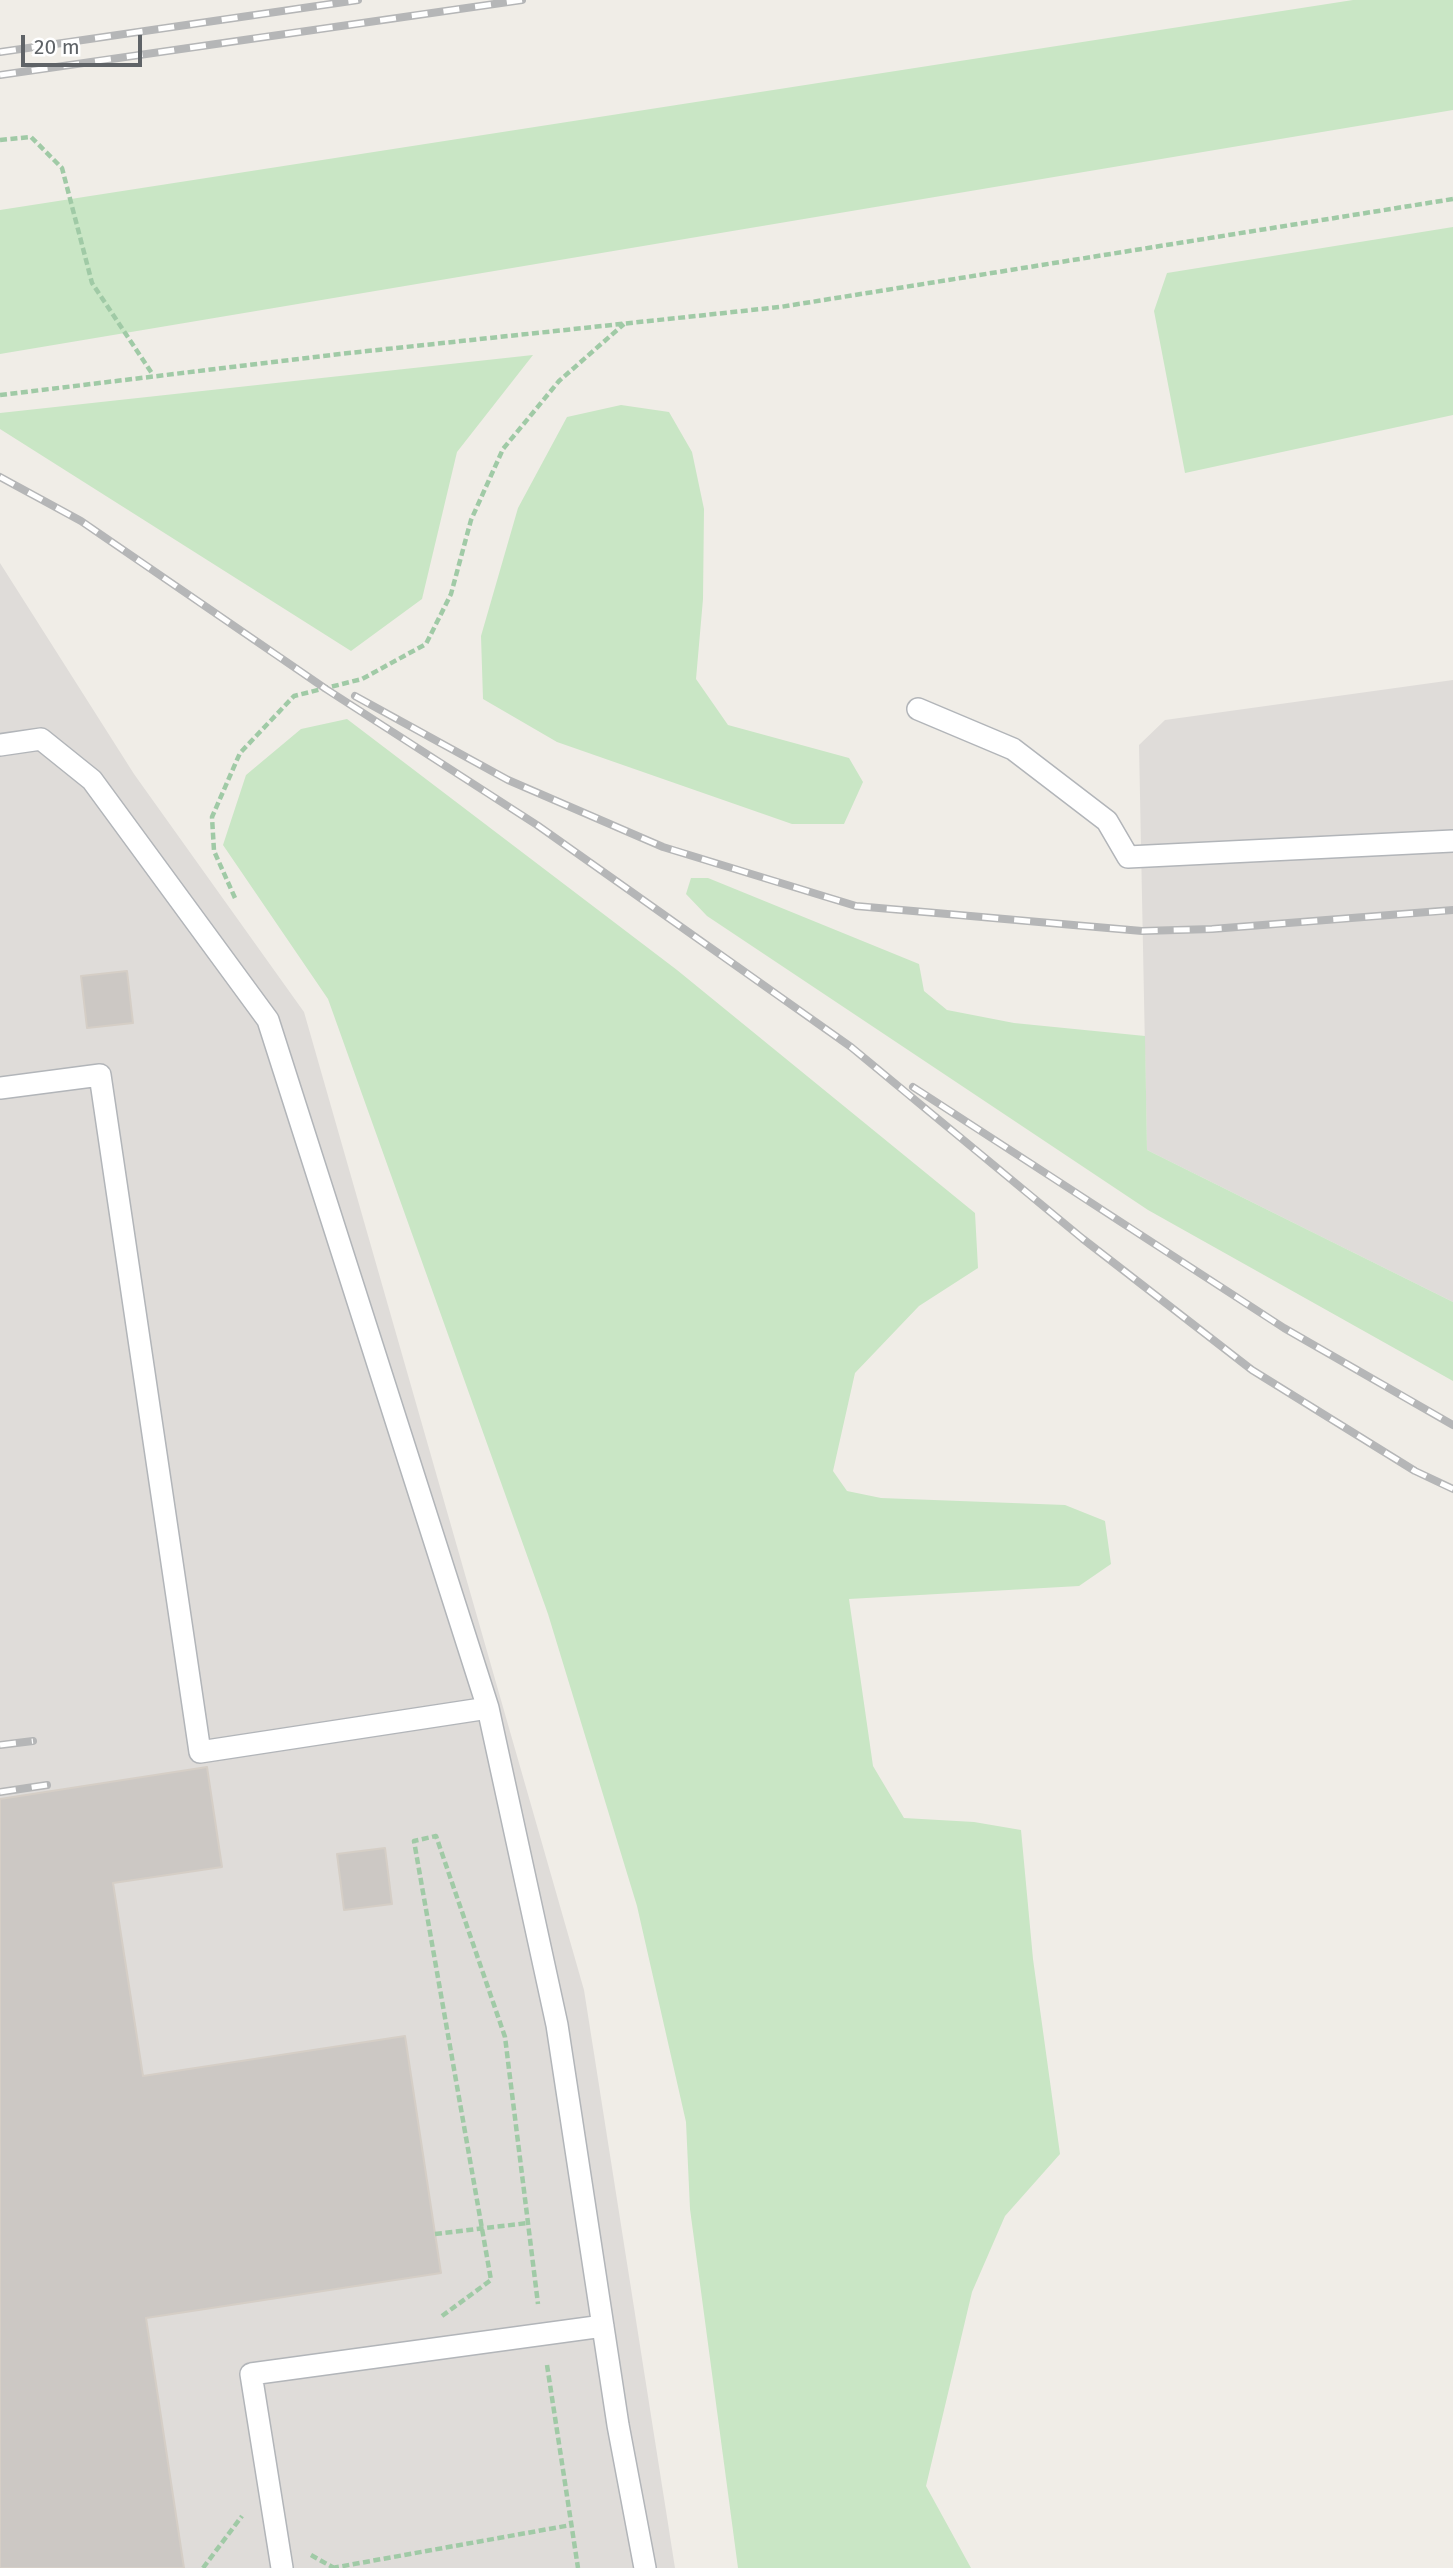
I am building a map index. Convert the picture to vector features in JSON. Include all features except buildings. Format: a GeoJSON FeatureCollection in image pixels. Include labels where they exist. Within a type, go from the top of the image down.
{"type":"FeatureCollection","features":[{"type":"Feature","properties":{"kind":"lane"},"geometry":{"type":"LineString","coordinates":[[918,709],[1013,749],[1107,821],[1128,857],[1453,841]]}},
{"type":"Feature","properties":{"kind":"lane"},"geometry":{"type":"LineString","coordinates":[[0,745],[41,739],[92,780],[268,1020],[488,1708],[556,2025],[603,2326],[645,2568]]}},
{"type":"Feature","properties":{"kind":"lane"},"geometry":{"type":"LineString","coordinates":[[0,1088],[100,1075],[200,1752],[488,1708]]}},
{"type":"Feature","properties":{"kind":"lane"},"geometry":{"type":"LineString","coordinates":[[282,2568],[251,2374],[603,2326]]}},
{"type":"Feature","properties":{"kind":"path"},"geometry":{"type":"LineString","coordinates":[[0,140],[31,136],[62,168],[92,283],[153,375]]}},
{"type":"Feature","properties":{"kind":"path"},"geometry":{"type":"LineString","coordinates":[[0,394],[780,307],[1453,199]]}},
{"type":"Feature","properties":{"kind":"path"},"geometry":{"type":"LineString","coordinates":[[235,898],[214,851],[212,817],[240,753],[294,696],[362,679],[426,644],[451,594],[471,520],[503,449],[559,381],[626,323]]}},
{"type":"Feature","properties":{"kind":"path"},"geometry":{"type":"LineString","coordinates":[[439,2318],[491,2280],[414,1841],[436,1836],[505,2037],[542,2335],[578,2568]]}},
{"type":"Feature","properties":{"kind":"path"},"geometry":{"type":"LineString","coordinates":[[435,2234],[528,2223]]}},
{"type":"Feature","properties":{"kind":"path"},"geometry":{"type":"LineString","coordinates":[[203,2568],[268,2482]]}},
{"type":"Feature","properties":{"kind":"path"},"geometry":{"type":"LineString","coordinates":[[332,2568],[571,2525]]}},
{"type":"Feature","properties":{"kind":"shaded area"},"geometry":{"type":"Polygon","coordinates":[[[0,563],[134,774],[304,1012],[584,1990],[675,2568],[0,2568],[0,563]]]}},
{"type":"Feature","properties":{"kind":"shaded area"},"geometry":{"type":"Polygon","coordinates":[[[1453,680],[1453,1302],[1147,1150],[1139,745],[1165,720],[1453,680]]]}},
{"type":"Feature","properties":{"kind":"green space"},"geometry":{"type":"Polygon","coordinates":[[[1353,0],[1453,0],[1453,110],[0,354],[0,210],[1353,0]]]}},
{"type":"Feature","properties":{"kind":"green space"},"geometry":{"type":"Polygon","coordinates":[[[1453,227],[1453,415],[1185,473],[1154,311],[1167,273],[1453,227]]]}},
{"type":"Feature","properties":{"kind":"green space"},"geometry":{"type":"Polygon","coordinates":[[[533,355],[457,452],[422,599],[351,651],[0,429],[0,413],[533,355]]]}},
{"type":"Feature","properties":{"kind":"green space"},"geometry":{"type":"Polygon","coordinates":[[[621,405],[669,412],[692,452],[704,509],[703,599],[696,679],[728,725],[849,758],[863,782],[844,824],[792,824],[557,742],[483,699],[481,636],[518,508],[567,417],[621,405]]]}},
{"type":"Feature","properties":{"kind":"green space"},"geometry":{"type":"Polygon","coordinates":[[[347,719],[677,970],[975,1213],[978,1268],[919,1306],[855,1373],[833,1471],[847,1491],[881,1498],[1065,1505],[1105,1521],[1111,1564],[1079,1586],[849,1599],[873,1766],[904,1818],[974,1822],[1021,1830],[1033,1959],[1060,2154],[1005,2216],[972,2292],[926,2486],[971,2568],[738,2568],[690,2209],[686,2122],[637,1906],[548,1614],[328,999],[223,845],[246,775],[301,729],[347,719]]]}},
{"type":"Feature","properties":{"kind":"green space"},"geometry":{"type":"Polygon","coordinates":[[[691,878],[708,878],[919,964],[924,991],[947,1010],[1014,1023],[1145,1036],[1147,1150],[1453,1302],[1453,1381],[1148,1210],[707,916],[686,894],[691,878]]]}},
{"type":"Feature","properties":{"kind":"railway"},"geometry":{"type":"LineString","coordinates":[[0,52],[358,0]]}},
{"type":"Feature","properties":{"kind":"railway"},"geometry":{"type":"LineString","coordinates":[[0,75],[522,0]]}},
{"type":"Feature","properties":{"kind":"railway"},"geometry":{"type":"LineString","coordinates":[[0,477],[81,521],[326,689],[537,825],[851,1047],[1083,1239],[1252,1370],[1415,1471],[1453,1489]]}},
{"type":"Feature","properties":{"kind":"railway"},"geometry":{"type":"LineString","coordinates":[[355,696],[508,780],[663,847],[856,906],[1142,931],[1212,929],[1453,910]]}},
{"type":"Feature","properties":{"kind":"railway"},"geometry":{"type":"LineString","coordinates":[[913,1087],[1284,1328],[1453,1425]]}},
{"type":"Feature","properties":{"kind":"railway"},"geometry":{"type":"LineString","coordinates":[[0,1745],[33,1741]]}},
{"type":"Feature","properties":{"kind":"railway"},"geometry":{"type":"LineString","coordinates":[[0,1792],[47,1785]]}}]}
